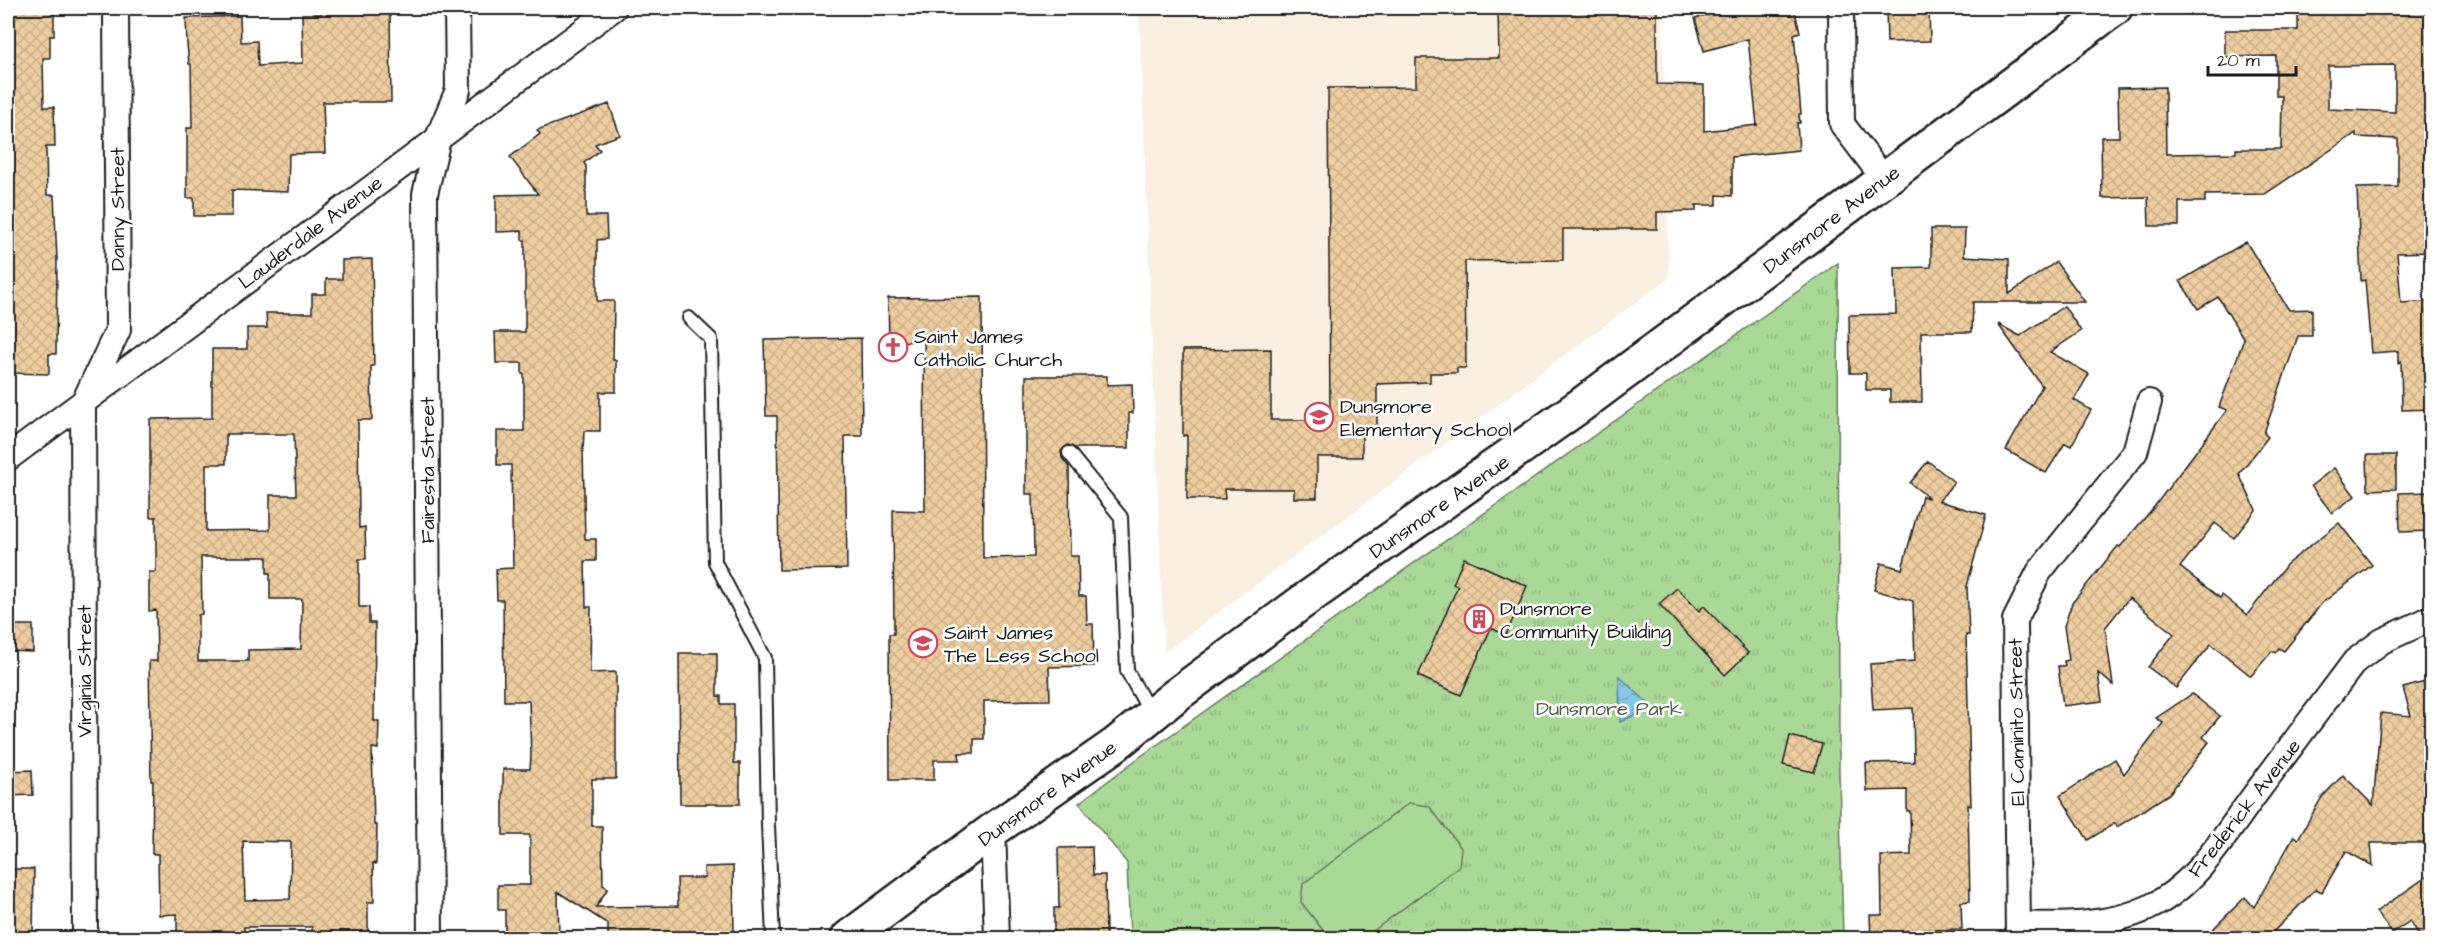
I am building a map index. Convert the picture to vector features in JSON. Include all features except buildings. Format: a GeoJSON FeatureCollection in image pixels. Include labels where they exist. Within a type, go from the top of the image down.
{"type":"FeatureCollection","features":[{"type":"Feature","properties":{"kind":"street","name":"Danny Street"},"geometry":{"type":"LineString","coordinates":[[83,404],[118,330],[116,8]]}},
{"type":"Feature","properties":{"kind":"street","name":"Fairesta Street"},"geometry":{"type":"LineString","coordinates":[[430,939],[425,194],[439,135],[458,90],[457,8]]}},
{"type":"Feature","properties":{"kind":"street","name":"Lauderdale Avenue"},"geometry":{"type":"LineString","coordinates":[[8,458],[439,135],[614,8]]}},
{"type":"Feature","properties":{"kind":"street"},"geometry":{"type":"LineString","coordinates":[[1841,8],[1842,124],[1884,179]]}},
{"type":"Feature","properties":{"kind":"street","name":"Dunsmore Avenue"},"geometry":{"type":"LineString","coordinates":[[848,939],[993,831],[1116,744],[1302,602],[1591,398],[2115,8]]}},
{"type":"Feature","properties":{"kind":"street","name":"El Caminito Street"},"geometry":{"type":"LineString","coordinates":[[2018,931],[2015,620],[2039,572],[2135,452],[2149,402]]}},
{"type":"Feature","properties":{"kind":"street","name":"Virginia Street"},"geometry":{"type":"LineString","coordinates":[[83,404],[85,939]]}},
{"type":"Feature","properties":{"kind":"street","name":"Frederick Avenue"},"geometry":{"type":"LineString","coordinates":[[2018,931],[2045,925],[2115,920],[2149,908],[2182,888],[2355,662],[2382,640],[2432,618]]}},
{"type":"Feature","properties":{"kind":"street"},"geometry":{"type":"LineString","coordinates":[[993,831],[997,939]]}},
{"type":"Feature","properties":{"kind":"lane"},"geometry":{"type":"LineString","coordinates":[[689,318],[711,339],[715,562],[765,658],[773,939]]}},
{"type":"Feature","properties":{"kind":"lane"},"geometry":{"type":"LineString","coordinates":[[1069,453],[1121,517],[1127,672],[1152,715]]}},
{"type":"Feature","properties":{"kind":"shaded area","name":"Dunsmore Elementary School"},"geometry":{"type":"Polygon","coordinates":[[[1139,8],[1662,8],[1669,278],[1164,653],[1139,8]]]}},
{"type":"Feature","properties":{"kind":"green space","name":"Dunsmore Park"},"geometry":{"type":"Polygon","coordinates":[[[1838,263],[1839,770],[1843,938],[1130,938],[1127,863],[1079,803],[1137,759],[1838,263]]]}},
{"type":"Feature","properties":{"kind":"green space"},"geometry":{"type":"Polygon","coordinates":[[[1409,803],[1429,806],[1461,848],[1459,866],[1364,938],[1329,938],[1301,902],[1303,884],[1409,803]]]}},
{"type":"Feature","properties":{"kind":"water"},"geometry":{"type":"Polygon","coordinates":[[[1619,676],[1652,707],[1620,722],[1619,676]]]}},
{"type":"Feature","properties":{"kind":"place","name":"Saint James Catholic Church"},"geometry":{"type":"Point","coordinates":[893,347]}},
{"type":"Feature","properties":{"kind":"place","name":"Dunsmore Elementary School"},"geometry":{"type":"Point","coordinates":[1319,417]}},
{"type":"Feature","properties":{"kind":"place","name":"Dunsmore Community Building"},"geometry":{"type":"Point","coordinates":[1479,619]}},
{"type":"Feature","properties":{"kind":"place","name":"Saint James The Less School"},"geometry":{"type":"Point","coordinates":[923,643]}}]}
